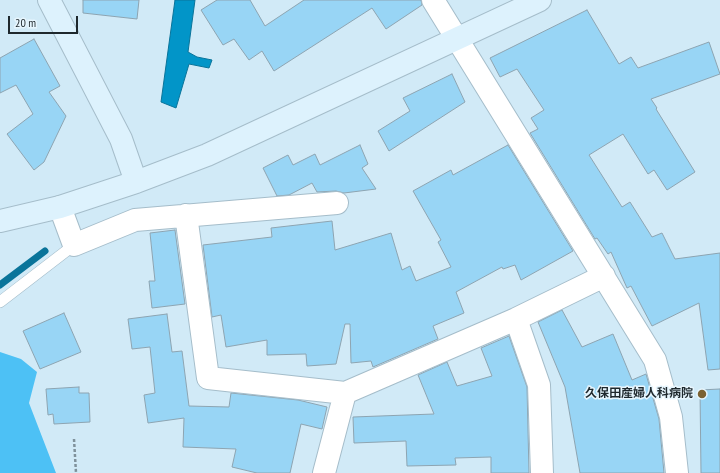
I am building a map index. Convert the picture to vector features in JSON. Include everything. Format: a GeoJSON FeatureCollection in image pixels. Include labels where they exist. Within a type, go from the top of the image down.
{"type":"FeatureCollection","features":[{"type":"Feature","properties":{"kind":"street"},"geometry":{"type":"LineString","coordinates":[[49,0],[121,139],[136,182]]}},
{"type":"Feature","properties":{"kind":"street"},"geometry":{"type":"LineString","coordinates":[[433,0],[655,360],[671,417],[677,473]]}},
{"type":"Feature","properties":{"kind":"street"},"geometry":{"type":"LineString","coordinates":[[0,221],[60,207],[136,182],[207,155],[540,0]]}},
{"type":"Feature","properties":{"kind":"street"},"geometry":{"type":"LineString","coordinates":[[60,207],[74,245],[135,220],[337,203]]}},
{"type":"Feature","properties":{"kind":"street"},"geometry":{"type":"LineString","coordinates":[[186,216],[208,378],[345,393],[516,319],[604,276]]}},
{"type":"Feature","properties":{"kind":"street"},"geometry":{"type":"LineString","coordinates":[[516,319],[539,385],[542,473]]}},
{"type":"Feature","properties":{"kind":"street"},"geometry":{"type":"LineString","coordinates":[[324,473],[345,393]]}},
{"type":"Feature","properties":{"kind":"lane"},"geometry":{"type":"LineString","coordinates":[[0,302],[74,245]]}},
{"type":"Feature","properties":{"kind":"path"},"geometry":{"type":"LineString","coordinates":[[74,440],[76,473]]}},
{"type":"Feature","properties":{"kind":"shaded area"},"geometry":{"type":"Polygon","coordinates":[[[175,0],[195,0],[188,52],[197,57],[212,60],[209,68],[189,64],[176,108],[161,102],[175,0]]]}},
{"type":"Feature","properties":{"kind":"shaded area"},"geometry":{"type":"Polygon","coordinates":[[[0,352],[21,359],[37,372],[29,403],[56,473],[0,473],[0,352]]]}},
{"type":"Feature","properties":{"kind":"building"},"geometry":{"type":"Polygon","coordinates":[[[83,0],[139,0],[137,19],[83,13],[83,0]]]}},
{"type":"Feature","properties":{"kind":"building"},"geometry":{"type":"Polygon","coordinates":[[[217,0],[250,0],[265,26],[304,0],[421,0],[422,5],[386,29],[372,8],[274,71],[262,51],[249,60],[234,39],[223,45],[201,10],[217,0]]]}},
{"type":"Feature","properties":{"kind":"building"},"geometry":{"type":"Polygon","coordinates":[[[587,10],[619,64],[631,57],[638,68],[709,42],[720,74],[651,99],[695,172],[667,190],[654,170],[648,174],[623,134],[589,155],[622,207],[630,202],[652,237],[662,233],[675,259],[720,253],[720,369],[708,370],[699,303],[652,326],[631,286],[627,288],[611,252],[608,254],[597,238],[595,239],[530,133],[538,129],[531,118],[544,110],[517,69],[500,77],[490,58],[587,10]]]}},
{"type":"Feature","properties":{"kind":"building"},"geometry":{"type":"Polygon","coordinates":[[[34,39],[60,86],[49,92],[66,116],[44,162],[34,170],[7,134],[33,114],[16,85],[0,93],[0,58],[34,39]]]}},
{"type":"Feature","properties":{"kind":"building"},"geometry":{"type":"Polygon","coordinates":[[[452,74],[465,102],[389,151],[378,131],[410,111],[403,98],[452,74]]]}},
{"type":"Feature","properties":{"kind":"building"},"geometry":{"type":"Polygon","coordinates":[[[360,145],[368,164],[362,168],[376,189],[344,193],[336,191],[317,192],[312,183],[289,195],[277,196],[263,168],[288,155],[293,165],[315,154],[320,165],[360,145]]]}},
{"type":"Feature","properties":{"kind":"building"},"geometry":{"type":"Polygon","coordinates":[[[508,145],[573,251],[521,280],[515,265],[503,269],[502,267],[456,292],[464,313],[433,326],[438,339],[373,367],[371,361],[351,363],[350,324],[345,324],[336,364],[307,366],[306,354],[267,355],[267,340],[226,347],[221,315],[212,317],[203,245],[272,237],[271,228],[332,221],[335,250],[391,233],[402,270],[410,266],[416,281],[451,267],[438,242],[441,240],[413,191],[451,170],[453,175],[508,145]]]}},
{"type":"Feature","properties":{"kind":"building"},"geometry":{"type":"Polygon","coordinates":[[[175,230],[185,304],[152,308],[149,281],[155,281],[150,233],[175,230]]]}},
{"type":"Feature","properties":{"kind":"building"},"geometry":{"type":"Polygon","coordinates":[[[562,310],[582,347],[613,334],[632,380],[646,374],[659,419],[664,473],[580,473],[565,387],[538,322],[562,310]]]}},
{"type":"Feature","properties":{"kind":"building"},"geometry":{"type":"Polygon","coordinates":[[[64,313],[81,352],[40,369],[23,331],[64,313]]]}},
{"type":"Feature","properties":{"kind":"building"},"geometry":{"type":"Polygon","coordinates":[[[167,314],[172,352],[182,351],[189,406],[229,407],[231,393],[298,400],[327,407],[322,429],[301,424],[290,473],[257,473],[232,467],[236,449],[183,447],[184,418],[148,423],[144,395],[155,393],[150,347],[132,349],[128,319],[167,314]]]}},
{"type":"Feature","properties":{"kind":"building"},"geometry":{"type":"Polygon","coordinates":[[[509,336],[527,387],[529,473],[491,473],[491,457],[455,458],[456,465],[407,466],[406,441],[354,443],[353,417],[434,414],[418,375],[447,362],[457,386],[492,376],[481,348],[509,336]]]}},
{"type":"Feature","properties":{"kind":"building"},"geometry":{"type":"Polygon","coordinates":[[[79,387],[79,393],[89,393],[90,422],[54,424],[53,414],[48,415],[46,389],[79,387]]]}},
{"type":"Feature","properties":{"kind":"building"},"geometry":{"type":"Polygon","coordinates":[[[720,389],[720,473],[701,473],[700,390],[720,389]]]}},
{"type":"Feature","properties":{"kind":"waterway"},"geometry":{"type":"LineString","coordinates":[[0,285],[45,251]]}},
{"type":"Feature","properties":{"kind":"place","name":"久保田産婦人科病院"},"geometry":{"type":"Point","coordinates":[702,394]}}]}
